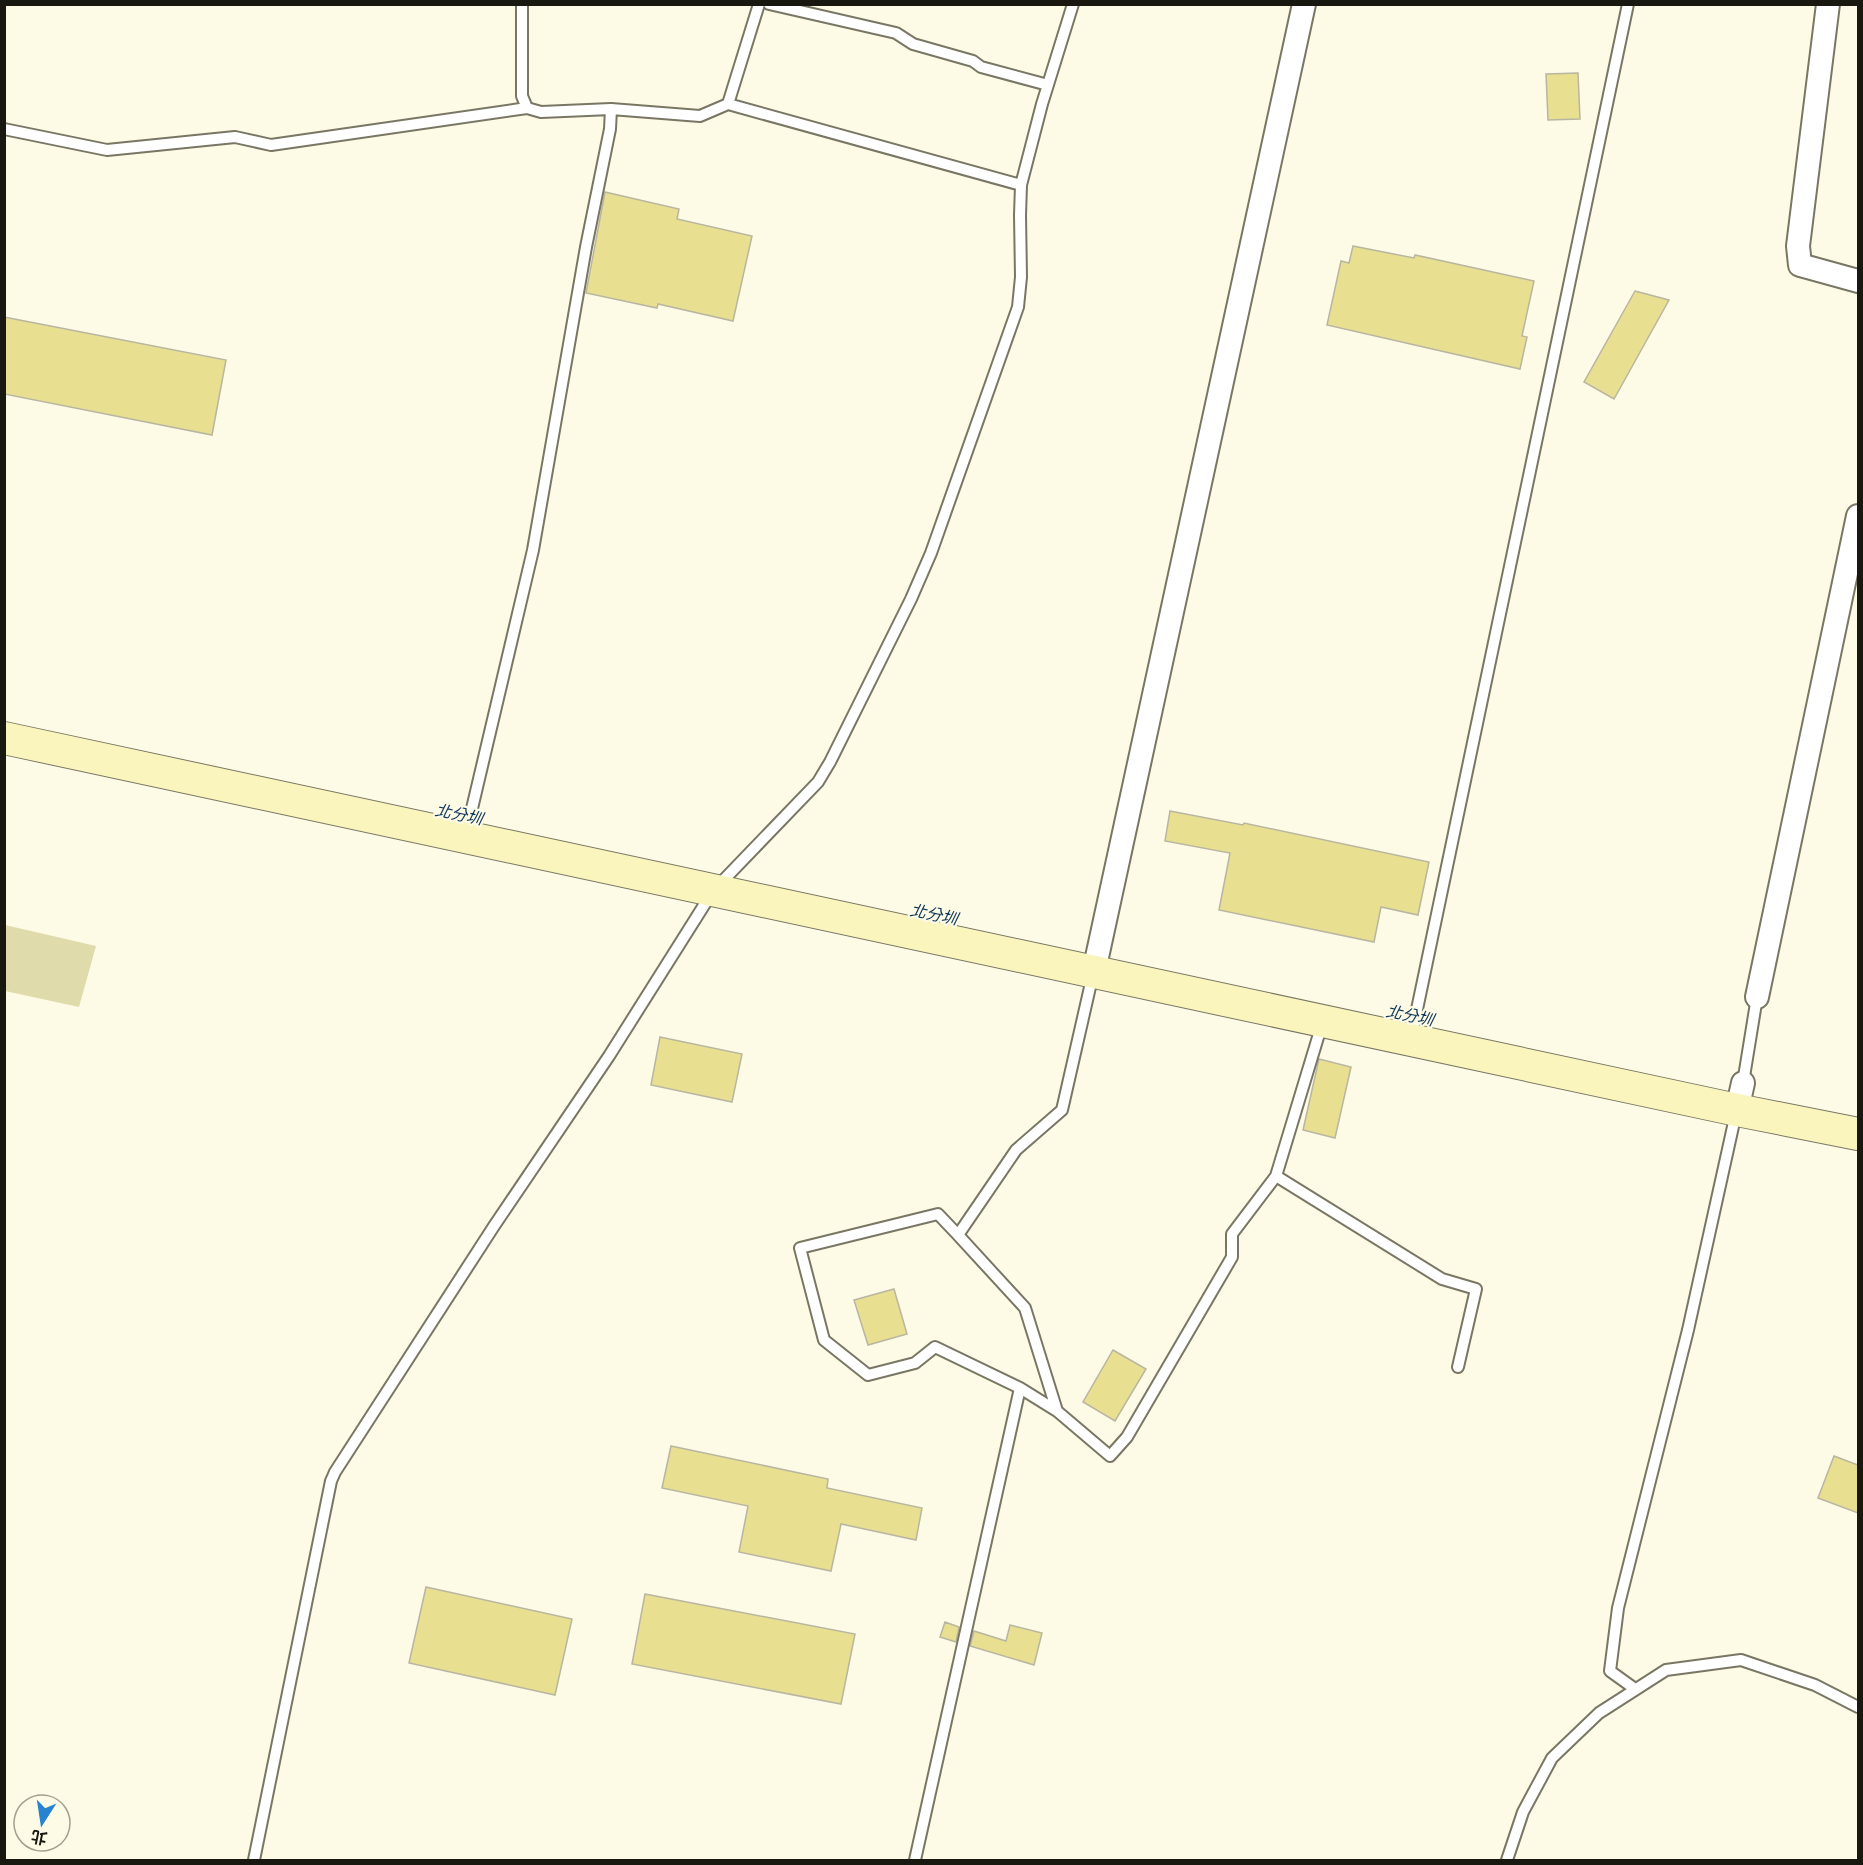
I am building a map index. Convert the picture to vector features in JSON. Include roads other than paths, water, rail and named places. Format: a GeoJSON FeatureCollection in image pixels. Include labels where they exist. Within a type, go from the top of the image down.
{"type":"FeatureCollection","features":[{"type":"Feature","properties":{"kind":"street"},"geometry":{"type":"LineString","coordinates":[[1096,960],[1304,4]]}},
{"type":"Feature","properties":{"kind":"street"},"geometry":{"type":"LineString","coordinates":[[1828,4],[1798,246],[1800,265],[1858,281]]}},
{"type":"Feature","properties":{"kind":"street"},"geometry":{"type":"LineString","coordinates":[[1757,997],[1858,516]]}},
{"type":"Feature","properties":{"kind":"street"},"geometry":{"type":"LineString","coordinates":[[4,738],[467,827],[713,891],[1096,960],[1323,1020],[1413,1027],[1740,1096],[1858,1134]]}},
{"type":"Feature","properties":{"kind":"lane"},"geometry":{"type":"LineString","coordinates":[[522,4],[522,96],[527,108]]}},
{"type":"Feature","properties":{"kind":"lane"},"geometry":{"type":"LineString","coordinates":[[728,104],[759,4]]}},
{"type":"Feature","properties":{"kind":"lane"},"geometry":{"type":"LineString","coordinates":[[769,4],[896,33],[913,44],[973,61],[981,67],[1048,85]]}},
{"type":"Feature","properties":{"kind":"lane"},"geometry":{"type":"LineString","coordinates":[[254,1860],[331,1480],[335,1472],[488,1236],[609,1056],[713,891],[818,782],[911,599],[931,553],[1018,307],[1021,277],[1021,185],[1073,4]]}},
{"type":"Feature","properties":{"kind":"lane"},"geometry":{"type":"LineString","coordinates":[[1413,1027],[1628,4]]}},
{"type":"Feature","properties":{"kind":"lane"},"geometry":{"type":"LineString","coordinates":[[4,129],[107,150],[235,137],[271,145],[527,108],[541,112],[611,109],[700,116],[728,104],[1021,185]]}},
{"type":"Feature","properties":{"kind":"lane"},"geometry":{"type":"LineString","coordinates":[[467,827],[533,550],[586,247],[610,129],[611,109]]}},
{"type":"Feature","properties":{"kind":"lane"},"geometry":{"type":"LineString","coordinates":[[958,1235],[1016,1150],[1062,1110],[1096,960]]}},
{"type":"Feature","properties":{"kind":"lane"},"geometry":{"type":"LineString","coordinates":[[1635,1689],[1610,1671],[1618,1608],[1688,1330],[1740,1096],[1757,997]]}},
{"type":"Feature","properties":{"kind":"lane"},"geometry":{"type":"LineString","coordinates":[[1057,1411],[1024,1308],[938,1214],[800,1248],[824,1340],[868,1376],[915,1363],[935,1347],[1020,1388],[1057,1411],[1110,1456],[1127,1437],[1232,1257],[1232,1234],[1276,1176],[1323,1020]]}},
{"type":"Feature","properties":{"kind":"lane"},"geometry":{"type":"LineString","coordinates":[[1276,1176],[1442,1279],[1476,1289],[1458,1367]]}},
{"type":"Feature","properties":{"kind":"lane"},"geometry":{"type":"LineString","coordinates":[[915,1860],[1020,1388]]}},
{"type":"Feature","properties":{"kind":"lane"},"geometry":{"type":"LineString","coordinates":[[1507,1860],[1523,1812],[1552,1758],[1599,1713],[1666,1670],[1741,1660],[1815,1685],[1858,1707]]}},
{"type":"Feature","properties":{"kind":"water label","name":"北分圳"},"geometry":{"type":"Point","coordinates":[459,814]}},
{"type":"Feature","properties":{"kind":"water label","name":"北分圳"},"geometry":{"type":"Point","coordinates":[934,914]}},
{"type":"Feature","properties":{"kind":"water label","name":"北分圳"},"geometry":{"type":"Point","coordinates":[1410,1015]}}]}
